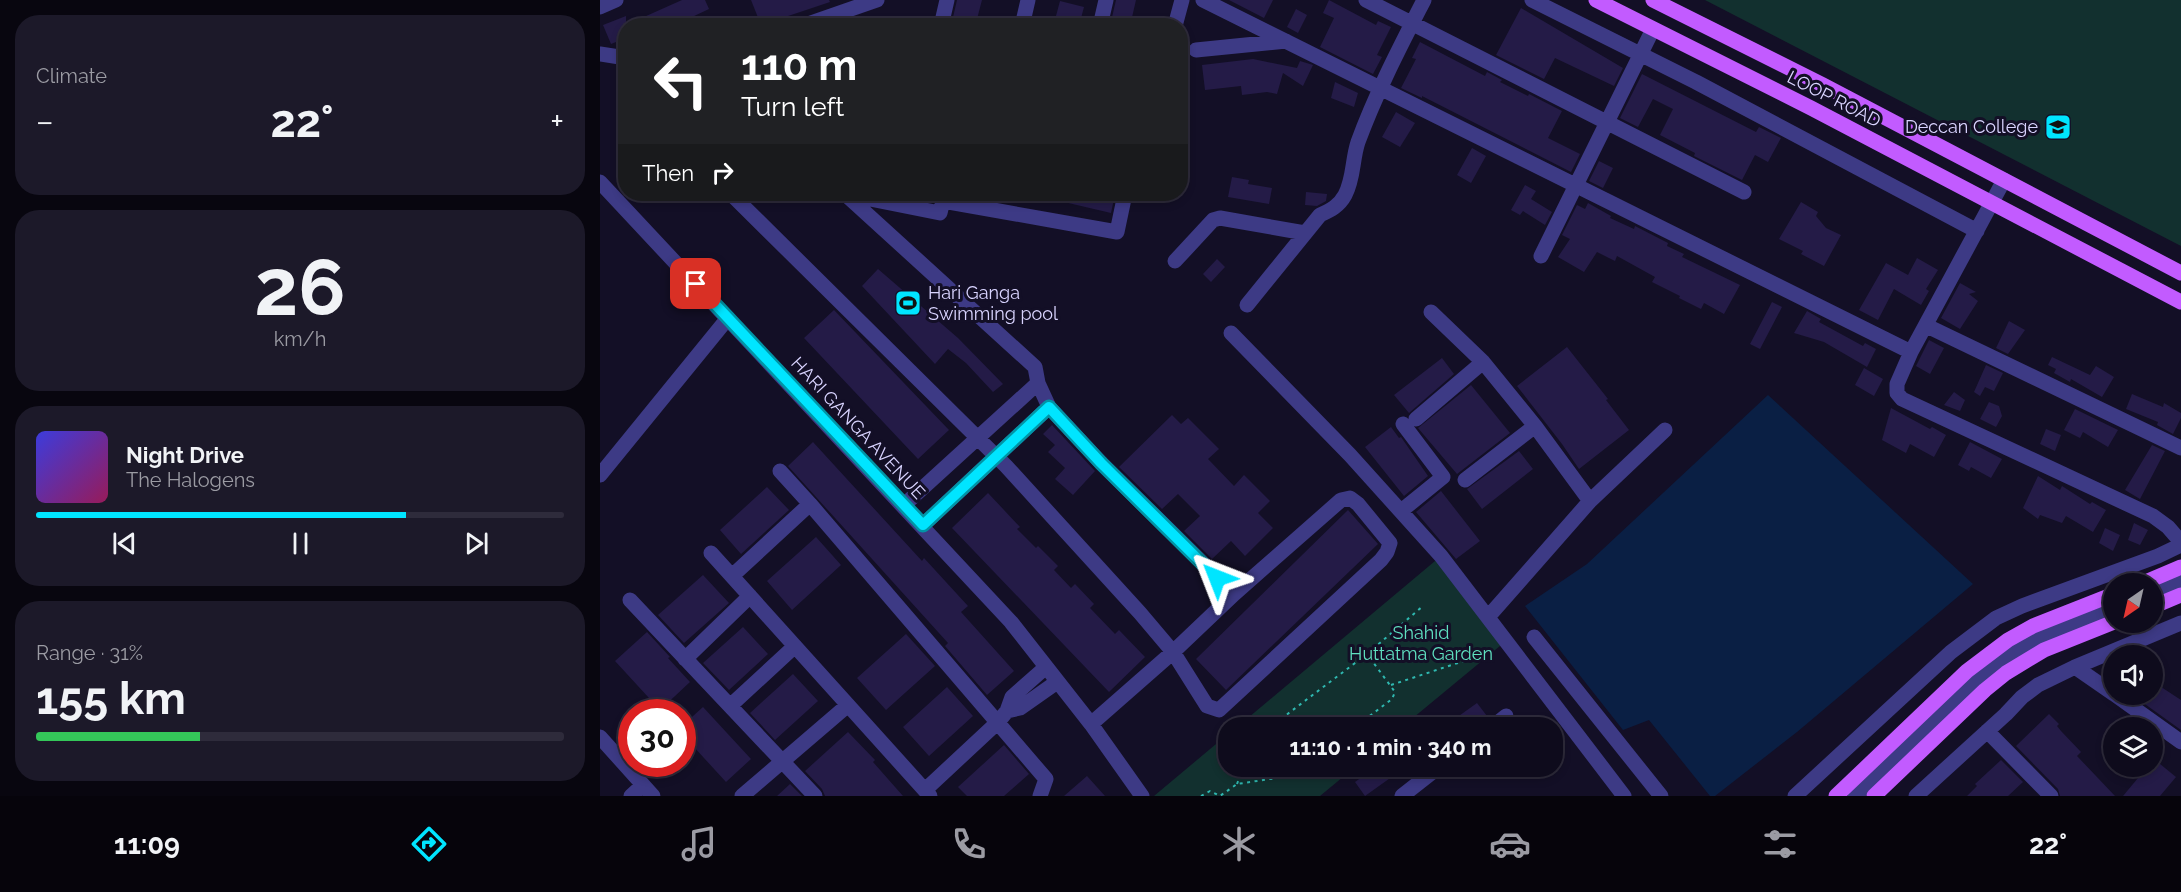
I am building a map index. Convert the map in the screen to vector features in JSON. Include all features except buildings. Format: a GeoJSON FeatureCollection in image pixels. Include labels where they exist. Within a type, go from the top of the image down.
{"type":"FeatureCollection","features":[{"type":"Feature","properties":{"kind":"main road","name":"LOOP ROAD"},"geometry":{"type":"LineString","coordinates":[[1596,0],[2181,302]]}},
{"type":"Feature","properties":{"kind":"main road","name":"LOOP ROAD"},"geometry":{"type":"LineString","coordinates":[[1653,0],[1823,85],[2181,273]]}},
{"type":"Feature","properties":{"kind":"main road"},"geometry":{"type":"LineString","coordinates":[[2163,575],[2181,567]]}},
{"type":"Feature","properties":{"kind":"main road"},"geometry":{"type":"LineString","coordinates":[[2163,603],[2181,596]]}},
{"type":"Feature","properties":{"kind":"main road"},"geometry":{"type":"LineString","coordinates":[[1836,796],[1967,671],[1990,652],[2033,626],[2103,598]]}},
{"type":"Feature","properties":{"kind":"main road"},"geometry":{"type":"LineString","coordinates":[[1874,796],[1984,690],[2006,673],[2044,650],[2103,626]]}},
{"type":"Feature","properties":{"kind":"street"},"geometry":{"type":"LineString","coordinates":[[600,7],[616,0]]}},
{"type":"Feature","properties":{"kind":"street"},"geometry":{"type":"LineString","coordinates":[[825,18],[877,0]]}},
{"type":"Feature","properties":{"kind":"street"},"geometry":{"type":"LineString","coordinates":[[943,18],[947,0]]}},
{"type":"Feature","properties":{"kind":"street"},"geometry":{"type":"LineString","coordinates":[[1024,18],[1028,0]]}},
{"type":"Feature","properties":{"kind":"street"},"geometry":{"type":"LineString","coordinates":[[1102,18],[1106,0]]}},
{"type":"Feature","properties":{"kind":"street"},"geometry":{"type":"LineString","coordinates":[[1177,18],[1182,0]]}},
{"type":"Feature","properties":{"kind":"street"},"geometry":{"type":"LineString","coordinates":[[1203,0],[1911,352]]}},
{"type":"Feature","properties":{"kind":"street"},"geometry":{"type":"LineString","coordinates":[[1366,0],[1744,192]]}},
{"type":"Feature","properties":{"kind":"street"},"geometry":{"type":"LineString","coordinates":[[1247,304],[1320,215],[1335,208],[1344,196],[1352,180],[1357,145],[1380,88],[1424,0]]}},
{"type":"Feature","properties":{"kind":"street"},"geometry":{"type":"LineString","coordinates":[[1532,0],[1706,87],[1977,231]]}},
{"type":"Feature","properties":{"kind":"street"},"geometry":{"type":"LineString","coordinates":[[1541,256],[1653,29]]}},
{"type":"Feature","properties":{"kind":"street"},"geometry":{"type":"LineString","coordinates":[[1196,50],[1286,41]]}},
{"type":"Feature","properties":{"kind":"street"},"geometry":{"type":"LineString","coordinates":[[600,54],[618,57]]}},
{"type":"Feature","properties":{"kind":"street"},"geometry":{"type":"LineString","coordinates":[[1795,796],[1951,652],[1996,618],[2022,606],[2158,556],[2181,544],[2168,527],[2153,516],[1902,399],[1897,393],[1897,384],[1911,352],[2004,180]]}},
{"type":"Feature","properties":{"kind":"street","name":"HARI GANGA AVENUE"},"geometry":{"type":"LineString","coordinates":[[600,182],[923,525],[1011,622],[1091,724],[1142,796]]}},
{"type":"Feature","properties":{"kind":"street"},"geometry":{"type":"LineString","coordinates":[[738,201],[996,456],[1173,652],[1207,706],[1219,710],[1381,560],[1390,543],[1358,504],[1350,498],[1341,500],[1234,594],[1173,652],[1091,724]]}},
{"type":"Feature","properties":{"kind":"street"},"geometry":{"type":"LineString","coordinates":[[853,201],[1035,367],[1038,383],[1049,407],[1101,463],[1234,594]]}},
{"type":"Feature","properties":{"kind":"street"},"geometry":{"type":"LineString","coordinates":[[880,201],[940,213],[943,201],[1117,232],[1124,201]]}},
{"type":"Feature","properties":{"kind":"street"},"geometry":{"type":"LineString","coordinates":[[1175,261],[1213,220],[1220,218],[1305,233]]}},
{"type":"Feature","properties":{"kind":"street"},"geometry":{"type":"LineString","coordinates":[[1431,312],[1483,362],[1535,426],[1590,501]]}},
{"type":"Feature","properties":{"kind":"street"},"geometry":{"type":"LineString","coordinates":[[600,475],[728,318]]}},
{"type":"Feature","properties":{"kind":"street"},"geometry":{"type":"LineString","coordinates":[[1927,326],[2181,448]]}},
{"type":"Feature","properties":{"kind":"street"},"geometry":{"type":"LineString","coordinates":[[1231,333],[1350,455],[1441,556],[1624,796]]}},
{"type":"Feature","properties":{"kind":"street"},"geometry":{"type":"LineString","coordinates":[[1401,511],[1443,477],[1410,421],[1483,362]]}},
{"type":"Feature","properties":{"kind":"street"},"geometry":{"type":"LineString","coordinates":[[904,506],[1038,383]]}},
{"type":"Feature","properties":{"kind":"street"},"geometry":{"type":"LineString","coordinates":[[923,525],[1049,407]]}},
{"type":"Feature","properties":{"kind":"street"},"geometry":{"type":"LineString","coordinates":[[1465,480],[1535,426]]}},
{"type":"Feature","properties":{"kind":"street"},"geometry":{"type":"LineString","coordinates":[[1488,617],[1590,501],[1665,430]]}},
{"type":"Feature","properties":{"kind":"street"},"geometry":{"type":"LineString","coordinates":[[780,471],[1003,716],[1046,779],[1040,796]]}},
{"type":"Feature","properties":{"kind":"street"},"geometry":{"type":"LineString","coordinates":[[732,576],[810,504]]}},
{"type":"Feature","properties":{"kind":"street"},"geometry":{"type":"LineString","coordinates":[[711,553],[927,793],[1003,716],[1012,697],[1046,667]]}},
{"type":"Feature","properties":{"kind":"street"},"geometry":{"type":"LineString","coordinates":[[2163,588],[2181,581]]}},
{"type":"Feature","properties":{"kind":"street"},"geometry":{"type":"LineString","coordinates":[[686,659],[750,596]]}},
{"type":"Feature","properties":{"kind":"street"},"geometry":{"type":"LineString","coordinates":[[630,600],[815,796]]}},
{"type":"Feature","properties":{"kind":"street"},"geometry":{"type":"LineString","coordinates":[[1855,796],[1976,681],[1998,663],[2038,638],[2103,612]]}},
{"type":"Feature","properties":{"kind":"street"},"geometry":{"type":"LineString","coordinates":[[1916,796],[2022,697],[2038,685],[2181,623]]}},
{"type":"Feature","properties":{"kind":"street"},"geometry":{"type":"LineString","coordinates":[[1534,637],[1661,796]]}},
{"type":"Feature","properties":{"kind":"street"},"geometry":{"type":"LineString","coordinates":[[730,706],[795,646]]}},
{"type":"Feature","properties":{"kind":"street"},"geometry":{"type":"LineString","coordinates":[[2075,667],[2103,686]]}},
{"type":"Feature","properties":{"kind":"street"},"geometry":{"type":"LineString","coordinates":[[1003,716],[1020,708],[1057,682]]}},
{"type":"Feature","properties":{"kind":"street"},"geometry":{"type":"LineString","coordinates":[[742,796],[848,705]]}},
{"type":"Feature","properties":{"kind":"street"},"geometry":{"type":"LineString","coordinates":[[2129,705],[2181,742]]}},
{"type":"Feature","properties":{"kind":"street"},"geometry":{"type":"LineString","coordinates":[[1987,731],[2051,796]]}},
{"type":"Feature","properties":{"kind":"street"},"geometry":{"type":"LineString","coordinates":[[600,737],[648,790],[631,796]]}},
{"type":"Feature","properties":{"kind":"street"},"geometry":{"type":"LineString","coordinates":[[1402,796],[1426,777]]}},
{"type":"Feature","properties":{"kind":"path"},"geometry":{"type":"LineString","coordinates":[[1284,717],[1367,654],[1423,606]]}},
{"type":"Feature","properties":{"kind":"path"},"geometry":{"type":"LineString","coordinates":[[1367,654],[1395,692],[1392,699],[1368,717]]}},
{"type":"Feature","properties":{"kind":"path"},"geometry":{"type":"LineString","coordinates":[[1391,685],[1476,657]]}},
{"type":"Feature","properties":{"kind":"path"},"geometry":{"type":"LineString","coordinates":[[1237,784],[1240,777]]}},
{"type":"Feature","properties":{"kind":"path"},"geometry":{"type":"LineString","coordinates":[[1201,796],[1210,792],[1220,796],[1237,784],[1283,777]]}},
{"type":"Feature","properties":{"kind":"green space","name":"Deccan College"},"geometry":{"type":"Polygon","coordinates":[[[1705,0],[2181,0],[2181,246],[1705,0]]]}},
{"type":"Feature","properties":{"kind":"green space","name":"Shahid Huttatma Garden"},"geometry":{"type":"Polygon","coordinates":[[[1441,556],[1506,641],[1414,717],[1249,717],[1441,556]]]}},
{"type":"Feature","properties":{"kind":"green space"},"geometry":{"type":"Polygon","coordinates":[[[1218,742],[1218,777],[1343,777],[1320,796],[1154,796],[1218,742]]]}},
{"type":"Feature","properties":{"kind":"water"},"geometry":{"type":"Polygon","coordinates":[[[1768,395],[1973,584],[1797,732],[1715,796],[1710,796],[1649,720],[1623,730],[1525,606],[1587,564],[1768,395]]]}},
{"type":"Feature","properties":{"kind":"place","name":"Deccan College"},"geometry":{"type":"Point","coordinates":[2058,127]}},
{"type":"Feature","properties":{"kind":"place","name":"Hari Ganga Swimming pool"},"geometry":{"type":"Point","coordinates":[908,303]}},
{"type":"Feature","properties":{"kind":"route"},"geometry":{"type":"LineString","coordinates":[[696,284],[923,525],[1049,407],[1101,463],[1217,578]]}}]}
